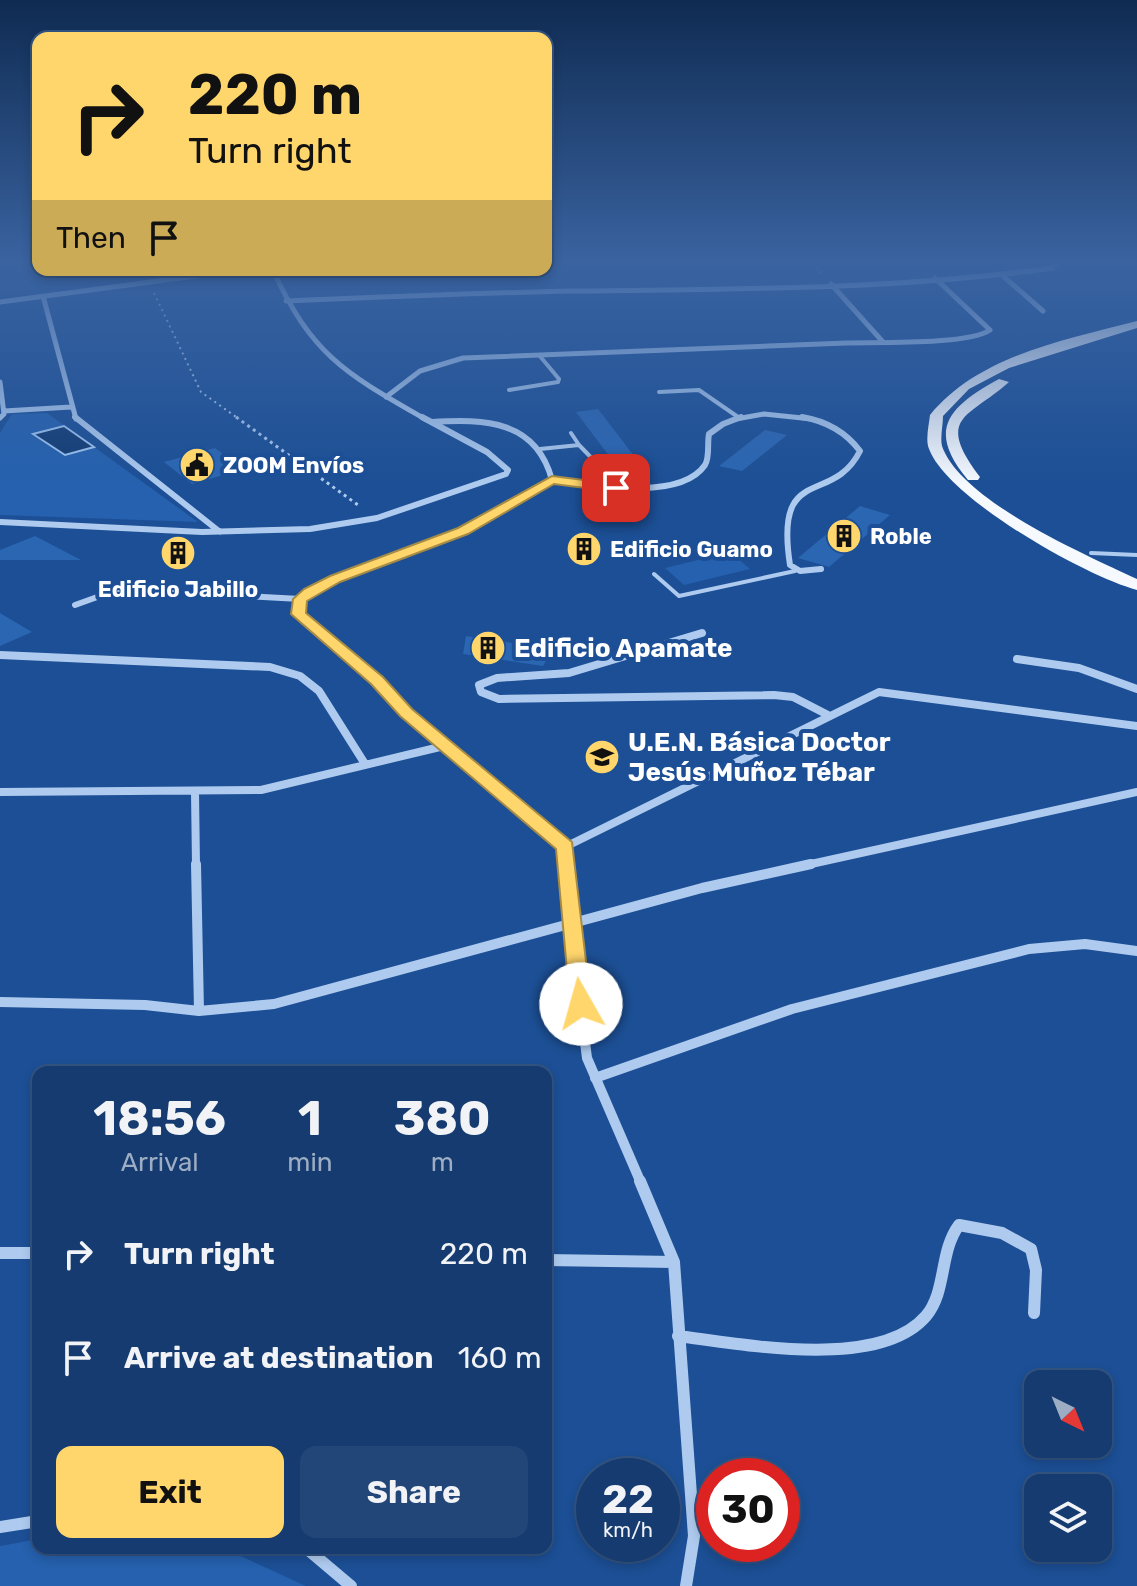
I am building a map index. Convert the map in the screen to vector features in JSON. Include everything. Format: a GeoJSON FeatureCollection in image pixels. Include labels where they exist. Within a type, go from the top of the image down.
{"type":"FeatureCollection","features":[{"type":"Feature","properties":{"kind":"main road"},"geometry":{"type":"LineString","coordinates":[[1095,337],[1022,360],[966,385],[938,413],[933,421],[931,441],[947,469],[990,507],[1022,529],[1137,585]]}},
{"type":"Feature","properties":{"kind":"main road"},"geometry":{"type":"LineString","coordinates":[[1134,337],[1006,380],[972,400],[952,426],[951,445],[956,457],[984,487],[1039,527],[1137,575]]}},
{"type":"Feature","properties":{"kind":"street"},"geometry":{"type":"LineString","coordinates":[[53,337],[75,418],[220,532]]}},
{"type":"Feature","properties":{"kind":"street"},"geometry":{"type":"LineString","coordinates":[[0,522],[220,532],[310,529],[377,518],[506,474],[508,470],[487,451],[386,397],[332,361],[314,337]]}},
{"type":"Feature","properties":{"kind":"street"},"geometry":{"type":"LineString","coordinates":[[879,337],[883,342]]}},
{"type":"Feature","properties":{"kind":"street"},"geometry":{"type":"LineString","coordinates":[[386,397],[420,371],[463,358],[970,337]]}},
{"type":"Feature","properties":{"kind":"street"},"geometry":{"type":"LineString","coordinates":[[0,382],[4,411],[0,418]]}},
{"type":"Feature","properties":{"kind":"street"},"geometry":{"type":"LineString","coordinates":[[4,411],[71,407]]}},
{"type":"Feature","properties":{"kind":"street"},"geometry":{"type":"LineString","coordinates":[[75,605],[114,591],[129,590],[300,599],[335,579],[463,531],[552,480],[616,488],[659,487],[680,481],[698,472],[705,464],[706,443],[715,427],[738,417],[792,416],[824,423],[851,437],[860,451],[852,465],[804,492],[789,507],[787,556],[795,571],[821,569]]}},
{"type":"Feature","properties":{"kind":"street"},"geometry":{"type":"LineString","coordinates":[[432,422],[470,420],[502,427],[540,449],[552,480]]}},
{"type":"Feature","properties":{"kind":"street"},"geometry":{"type":"LineString","coordinates":[[300,599],[298,614],[377,681],[444,746],[565,847],[570,925],[587,1058],[674,1262],[694,1536],[686,1586]]}},
{"type":"Feature","properties":{"kind":"street"},"geometry":{"type":"LineString","coordinates":[[702,633],[569,673],[497,678],[479,685],[481,692],[499,699],[774,695],[793,697],[828,715]]}},
{"type":"Feature","properties":{"kind":"street"},"geometry":{"type":"LineString","coordinates":[[0,655],[270,667],[300,676],[319,691],[365,764]]}},
{"type":"Feature","properties":{"kind":"street"},"geometry":{"type":"LineString","coordinates":[[1017,659],[1050,661],[1137,689]]}},
{"type":"Feature","properties":{"kind":"street"},"geometry":{"type":"LineString","coordinates":[[565,847],[879,692],[1137,726]]}},
{"type":"Feature","properties":{"kind":"street"},"geometry":{"type":"LineString","coordinates":[[0,792],[261,790],[444,746]]}},
{"type":"Feature","properties":{"kind":"street"},"geometry":{"type":"LineString","coordinates":[[195,792],[199,1011]]}},
{"type":"Feature","properties":{"kind":"street"},"geometry":{"type":"LineString","coordinates":[[0,1002],[145,1005],[199,1011],[274,1004],[702,888],[1137,792]]}},
{"type":"Feature","properties":{"kind":"street"},"geometry":{"type":"LineString","coordinates":[[595,1078],[792,1009],[1029,949],[1085,944],[1137,951]]}},
{"type":"Feature","properties":{"kind":"street"},"geometry":{"type":"LineString","coordinates":[[678,1336],[821,1351],[884,1342],[910,1331],[927,1315],[945,1265],[948,1236],[959,1225],[979,1226],[1017,1238],[1032,1248],[1036,1258],[1034,1313]]}},
{"type":"Feature","properties":{"kind":"street"},"geometry":{"type":"LineString","coordinates":[[0,1253],[32,1253]]}},
{"type":"Feature","properties":{"kind":"street"},"geometry":{"type":"LineString","coordinates":[[552,1260],[674,1262]]}},
{"type":"Feature","properties":{"kind":"street"},"geometry":{"type":"LineString","coordinates":[[0,1527],[32,1522]]}},
{"type":"Feature","properties":{"kind":"street"},"geometry":{"type":"LineString","coordinates":[[313,1554],[351,1586]]}},
{"type":"Feature","properties":{"kind":"lane"},"geometry":{"type":"LineString","coordinates":[[509,390],[558,382],[559,379],[539,355]]}},
{"type":"Feature","properties":{"kind":"lane"},"geometry":{"type":"LineString","coordinates":[[659,392],[699,390],[738,417]]}},
{"type":"Feature","properties":{"kind":"lane"},"geometry":{"type":"LineString","coordinates":[[571,433],[606,473]]}},
{"type":"Feature","properties":{"kind":"lane"},"geometry":{"type":"LineString","coordinates":[[540,449],[579,445]]}},
{"type":"Feature","properties":{"kind":"lane"},"geometry":{"type":"LineString","coordinates":[[1091,553],[1137,555]]}},
{"type":"Feature","properties":{"kind":"lane"},"geometry":{"type":"LineString","coordinates":[[654,574],[679,596],[795,571]]}},
{"type":"Feature","properties":{"kind":"path"},"geometry":{"type":"LineString","coordinates":[[175,337],[201,392],[377,518]]}},
{"type":"Feature","properties":{"kind":"shaded area"},"geometry":{"type":"Polygon","coordinates":[[[47,413],[198,522],[0,515],[0,433],[12,414],[47,413]]]}},
{"type":"Feature","properties":{"kind":"shaded area"},"geometry":{"type":"Polygon","coordinates":[[[64,426],[94,447],[65,455],[33,434],[64,426]]]}},
{"type":"Feature","properties":{"kind":"shaded area"},"geometry":{"type":"Polygon","coordinates":[[[730,552],[750,569],[684,585],[665,568],[730,552]]]}},
{"type":"Feature","properties":{"kind":"shaded area"},"geometry":{"type":"Polygon","coordinates":[[[32,1540],[32,1554],[236,1554],[306,1586],[0,1586],[0,1546],[32,1540]]]}},
{"type":"Feature","properties":{"kind":"building"},"geometry":{"type":"Polygon","coordinates":[[[598,409],[651,478],[628,481],[576,412],[598,409]]]}},
{"type":"Feature","properties":{"kind":"building"},"geometry":{"type":"Polygon","coordinates":[[[765,430],[787,435],[742,471],[719,466],[765,430]]]}},
{"type":"Feature","properties":{"kind":"building"},"geometry":{"type":"Polygon","coordinates":[[[215,448],[244,469],[192,484],[164,462],[215,448]]]}},
{"type":"Feature","properties":{"kind":"building","name":"Roble"},"geometry":{"type":"Polygon","coordinates":[[[860,506],[890,515],[829,567],[798,558],[860,506]]]}},
{"type":"Feature","properties":{"kind":"building"},"geometry":{"type":"Polygon","coordinates":[[[35,536],[81,560],[0,560],[0,550],[35,536]]]}},
{"type":"Feature","properties":{"kind":"building"},"geometry":{"type":"Polygon","coordinates":[[[0,613],[32,632],[0,646],[0,613]]]}},
{"type":"Feature","properties":{"kind":"building","name":"Edificio Apamate"},"geometry":{"type":"Polygon","coordinates":[[[466,636],[553,649],[543,666],[463,654],[466,636]]]}},
{"type":"Feature","properties":{"kind":"place","name":"ZOOM Envíos"},"geometry":{"type":"Point","coordinates":[197,465]}},
{"type":"Feature","properties":{"kind":"place","name":"Roble"},"geometry":{"type":"Point","coordinates":[844,536]}},
{"type":"Feature","properties":{"kind":"place","name":"Edificio Guamo"},"geometry":{"type":"Point","coordinates":[584,549]}},
{"type":"Feature","properties":{"kind":"place","name":"Edificio Jabillo"},"geometry":{"type":"Point","coordinates":[178,553]}},
{"type":"Feature","properties":{"kind":"place","name":"Edificio Apamate"},"geometry":{"type":"Point","coordinates":[488,648]}},
{"type":"Feature","properties":{"kind":"place","name":"U.E.N. Básica Doctor Jesús Muñoz Tébar"},"geometry":{"type":"Point","coordinates":[602,757]}},
{"type":"Feature","properties":{"kind":"route"},"geometry":{"type":"LineString","coordinates":[[581,1004],[570,925],[565,847],[406,713],[377,681],[298,614],[298,605],[309,592],[335,579],[463,531],[552,480],[616,488]]}}]}
